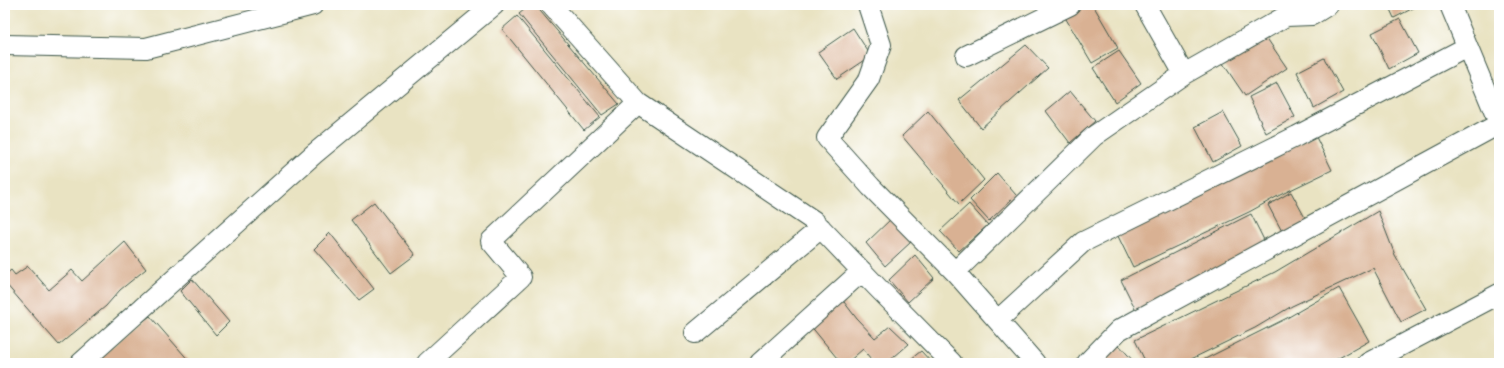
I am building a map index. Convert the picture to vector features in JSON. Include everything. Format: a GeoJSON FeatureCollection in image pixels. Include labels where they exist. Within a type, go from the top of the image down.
{"type":"FeatureCollection","features":[{"type":"Feature","properties":{"kind":"street"},"geometry":{"type":"LineString","coordinates":[[5,45],[146,48],[313,5]]}},
{"type":"Feature","properties":{"kind":"street"},"geometry":{"type":"LineString","coordinates":[[81,363],[314,154],[494,5]]}},
{"type":"Feature","properties":{"kind":"street"},"geometry":{"type":"LineString","coordinates":[[551,5],[638,103],[814,221],[952,363]]}},
{"type":"Feature","properties":{"kind":"street"},"geometry":{"type":"LineString","coordinates":[[868,5],[881,45],[869,79],[827,138],[871,187],[955,272],[1035,363]]}},
{"type":"Feature","properties":{"kind":"street"},"geometry":{"type":"LineString","coordinates":[[966,56],[1070,5]]}},
{"type":"Feature","properties":{"kind":"street"},"geometry":{"type":"LineString","coordinates":[[1145,5],[1184,74]]}},
{"type":"Feature","properties":{"kind":"street"},"geometry":{"type":"LineString","coordinates":[[955,272],[1094,136],[1184,74],[1284,10],[1312,15],[1328,5]]}},
{"type":"Feature","properties":{"kind":"street"},"geometry":{"type":"LineString","coordinates":[[1087,363],[1119,330],[1499,123],[1450,5]]}},
{"type":"Feature","properties":{"kind":"street"},"geometry":{"type":"LineString","coordinates":[[998,320],[1083,242],[1297,136],[1467,47]]}},
{"type":"Feature","properties":{"kind":"street"},"geometry":{"type":"LineString","coordinates":[[426,363],[521,277],[491,241],[638,103]]}},
{"type":"Feature","properties":{"kind":"street"},"geometry":{"type":"LineString","coordinates":[[695,333],[821,228]]}},
{"type":"Feature","properties":{"kind":"street"},"geometry":{"type":"LineString","coordinates":[[760,363],[862,271]]}},
{"type":"Feature","properties":{"kind":"street"},"geometry":{"type":"LineString","coordinates":[[1368,363],[1499,294]]}},
{"type":"Feature","properties":{"kind":"building"},"geometry":{"type":"Polygon","coordinates":[[[530,5],[535,5],[619,104],[602,115],[519,14],[530,5]]]}},
{"type":"Feature","properties":{"kind":"building"},"geometry":{"type":"Polygon","coordinates":[[[1079,5],[1093,5],[1118,48],[1092,63],[1063,14],[1079,5]]]}},
{"type":"Feature","properties":{"kind":"building"},"geometry":{"type":"Polygon","coordinates":[[[1388,5],[1419,5],[1394,18],[1388,5]]]}},
{"type":"Feature","properties":{"kind":"building"},"geometry":{"type":"Polygon","coordinates":[[[517,16],[600,117],[584,130],[502,29],[517,16]]]}},
{"type":"Feature","properties":{"kind":"building"},"geometry":{"type":"Polygon","coordinates":[[[1400,19],[1418,53],[1389,69],[1372,33],[1400,19]]]}},
{"type":"Feature","properties":{"kind":"building"},"geometry":{"type":"Polygon","coordinates":[[[853,28],[871,56],[837,79],[818,52],[853,28]]]}},
{"type":"Feature","properties":{"kind":"building"},"geometry":{"type":"Polygon","coordinates":[[[1264,34],[1287,68],[1245,96],[1222,62],[1264,34]]]}},
{"type":"Feature","properties":{"kind":"building"},"geometry":{"type":"Polygon","coordinates":[[[1026,45],[1048,68],[981,128],[959,100],[1026,45]]]}},
{"type":"Feature","properties":{"kind":"building"},"geometry":{"type":"Polygon","coordinates":[[[1119,51],[1141,83],[1115,102],[1093,68],[1119,51]]]}},
{"type":"Feature","properties":{"kind":"building"},"geometry":{"type":"Polygon","coordinates":[[[1324,58],[1343,92],[1314,108],[1297,72],[1324,58]]]}},
{"type":"Feature","properties":{"kind":"building"},"geometry":{"type":"Polygon","coordinates":[[[1277,83],[1295,117],[1266,133],[1249,97],[1277,83]]]}},
{"type":"Feature","properties":{"kind":"building"},"geometry":{"type":"Polygon","coordinates":[[[1070,91],[1095,121],[1070,143],[1046,111],[1070,91]]]}},
{"type":"Feature","properties":{"kind":"building"},"geometry":{"type":"Polygon","coordinates":[[[928,111],[984,180],[959,204],[902,136],[928,111]]]}},
{"type":"Feature","properties":{"kind":"building"},"geometry":{"type":"Polygon","coordinates":[[[1223,112],[1242,146],[1213,162],[1195,127],[1223,112]]]}},
{"type":"Feature","properties":{"kind":"building"},"geometry":{"type":"Polygon","coordinates":[[[1315,135],[1332,170],[1249,212],[1133,267],[1116,232],[1315,135]]]}},
{"type":"Feature","properties":{"kind":"building"},"geometry":{"type":"Polygon","coordinates":[[[997,173],[1016,195],[989,221],[970,200],[997,173]]]}},
{"type":"Feature","properties":{"kind":"building"},"geometry":{"type":"Polygon","coordinates":[[[1291,192],[1309,225],[1285,237],[1268,205],[1291,192]]]}},
{"type":"Feature","properties":{"kind":"building"},"geometry":{"type":"Polygon","coordinates":[[[374,202],[415,255],[391,273],[351,220],[374,202]]]}},
{"type":"Feature","properties":{"kind":"building"},"geometry":{"type":"Polygon","coordinates":[[[969,204],[988,225],[959,251],[940,231],[969,204]]]}},
{"type":"Feature","properties":{"kind":"building"},"geometry":{"type":"Polygon","coordinates":[[[1378,211],[1395,255],[1426,309],[1401,322],[1373,268],[1292,306],[1255,328],[1183,363],[1146,363],[1135,340],[1275,272],[1378,211]]]}},
{"type":"Feature","properties":{"kind":"building"},"geometry":{"type":"Polygon","coordinates":[[[1251,214],[1268,248],[1138,314],[1121,280],[1251,214]]]}},
{"type":"Feature","properties":{"kind":"building"},"geometry":{"type":"Polygon","coordinates":[[[892,218],[911,242],[885,266],[866,243],[892,218]]]}},
{"type":"Feature","properties":{"kind":"building"},"geometry":{"type":"Polygon","coordinates":[[[330,233],[374,289],[359,300],[314,249],[330,233]]]}},
{"type":"Feature","properties":{"kind":"building"},"geometry":{"type":"Polygon","coordinates":[[[125,242],[146,269],[120,290],[106,306],[59,345],[5,283],[5,275],[11,270],[15,275],[28,266],[49,290],[72,270],[82,281],[125,242]]]}},
{"type":"Feature","properties":{"kind":"building"},"geometry":{"type":"Polygon","coordinates":[[[915,255],[934,278],[908,302],[889,280],[915,255]]]}},
{"type":"Feature","properties":{"kind":"building"},"geometry":{"type":"Polygon","coordinates":[[[192,279],[229,322],[216,335],[180,291],[192,279]]]}},
{"type":"Feature","properties":{"kind":"building"},"geometry":{"type":"Polygon","coordinates":[[[1339,288],[1369,341],[1330,363],[1197,363],[1287,318],[1339,288]]]}},
{"type":"Feature","properties":{"kind":"building"},"geometry":{"type":"Polygon","coordinates":[[[841,298],[857,319],[875,338],[890,326],[909,344],[887,363],[874,363],[863,349],[847,363],[841,363],[810,325],[841,298]]]}},
{"type":"Feature","properties":{"kind":"building"},"geometry":{"type":"Polygon","coordinates":[[[150,316],[191,363],[93,363],[132,330],[150,316]]]}},
{"type":"Feature","properties":{"kind":"building"},"geometry":{"type":"Polygon","coordinates":[[[1119,345],[1135,363],[1099,363],[1119,345]]]}},
{"type":"Feature","properties":{"kind":"building"},"geometry":{"type":"Polygon","coordinates":[[[921,351],[932,363],[906,363],[921,351]]]}}]}
